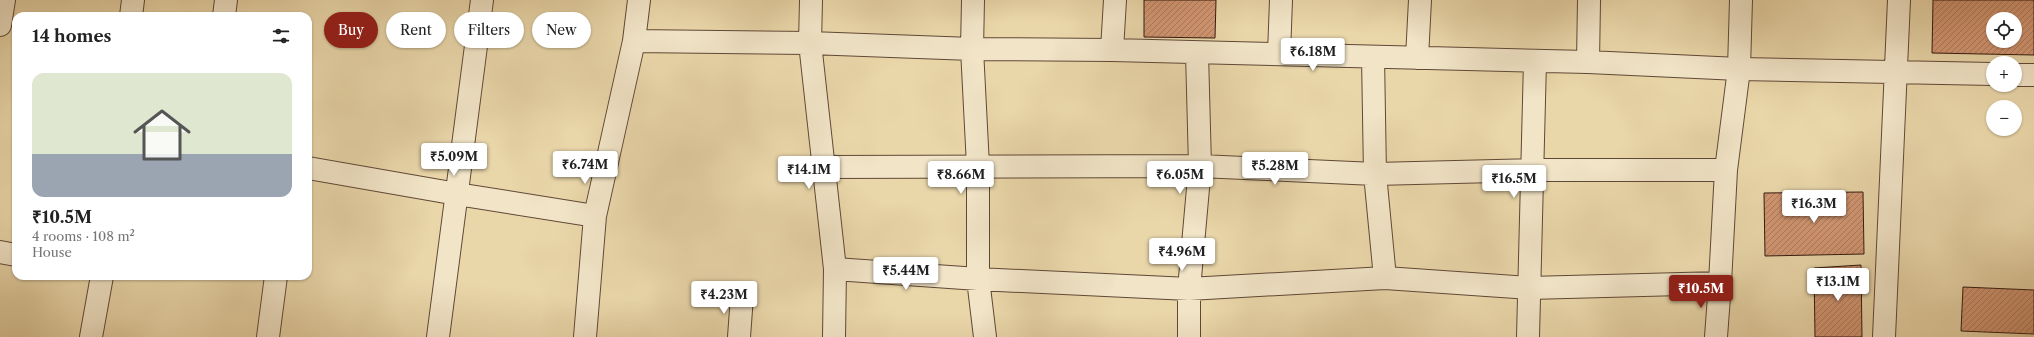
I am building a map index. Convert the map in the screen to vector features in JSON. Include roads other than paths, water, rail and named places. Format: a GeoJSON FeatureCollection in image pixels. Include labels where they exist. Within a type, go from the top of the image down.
{"type":"FeatureCollection","features":[{"type":"Feature","properties":{"kind":"street"},"geometry":{"type":"LineString","coordinates":[[0,25],[4,0]]}},
{"type":"Feature","properties":{"kind":"street"},"geometry":{"type":"LineString","coordinates":[[132,12],[133,0]]}},
{"type":"Feature","properties":{"kind":"street"},"geometry":{"type":"LineString","coordinates":[[224,12],[226,0]]}},
{"type":"Feature","properties":{"kind":"street"},"geometry":{"type":"LineString","coordinates":[[438,337],[482,0]]}},
{"type":"Feature","properties":{"kind":"street"},"geometry":{"type":"LineString","coordinates":[[585,337],[595,216],[634,41],[639,0]]}},
{"type":"Feature","properties":{"kind":"street"},"geometry":{"type":"LineString","coordinates":[[811,0],[810,43],[836,269],[834,337]]}},
{"type":"Feature","properties":{"kind":"street"},"geometry":{"type":"LineString","coordinates":[[973,0],[972,49],[978,166],[978,279],[985,337]]}},
{"type":"Feature","properties":{"kind":"street"},"geometry":{"type":"LineString","coordinates":[[1112,50],[1115,0]]}},
{"type":"Feature","properties":{"kind":"street"},"geometry":{"type":"LineString","coordinates":[[1279,54],[1281,0]]}},
{"type":"Feature","properties":{"kind":"street"},"geometry":{"type":"LineString","coordinates":[[1417,58],[1420,0]]}},
{"type":"Feature","properties":{"kind":"street"},"geometry":{"type":"LineString","coordinates":[[1588,62],[1589,0]]}},
{"type":"Feature","properties":{"kind":"street"},"geometry":{"type":"LineString","coordinates":[[1716,337],[1726,170],[1739,69],[1741,0]]}},
{"type":"Feature","properties":{"kind":"street"},"geometry":{"type":"LineString","coordinates":[[1884,337],[1899,0]]}},
{"type":"Feature","properties":{"kind":"street"},"geometry":{"type":"LineString","coordinates":[[634,41],[810,43],[972,49],[1112,50],[1279,54],[1588,62],[1739,69],[1986,74]]}},
{"type":"Feature","properties":{"kind":"street"},"geometry":{"type":"LineString","coordinates":[[1189,337],[1189,289],[1200,166],[1197,53]]}},
{"type":"Feature","properties":{"kind":"street"},"geometry":{"type":"LineString","coordinates":[[1373,57],[1375,174],[1385,278]]}},
{"type":"Feature","properties":{"kind":"street"},"geometry":{"type":"LineString","coordinates":[[1528,337],[1534,61]]}},
{"type":"Feature","properties":{"kind":"street"},"geometry":{"type":"LineString","coordinates":[[2022,75],[2034,75]]}},
{"type":"Feature","properties":{"kind":"street"},"geometry":{"type":"LineString","coordinates":[[824,167],[1200,166],[1375,174],[1532,170],[1726,170]]}},
{"type":"Feature","properties":{"kind":"street"},"geometry":{"type":"LineString","coordinates":[[312,169],[595,216]]}},
{"type":"Feature","properties":{"kind":"street"},"geometry":{"type":"LineString","coordinates":[[0,252],[12,254]]}},
{"type":"Feature","properties":{"kind":"street"},"geometry":{"type":"LineString","coordinates":[[836,269],[978,279],[1189,289],[1385,278],[1529,288],[1720,283]]}},
{"type":"Feature","properties":{"kind":"street"},"geometry":{"type":"LineString","coordinates":[[91,337],[101,280]]}},
{"type":"Feature","properties":{"kind":"street"},"geometry":{"type":"LineString","coordinates":[[268,337],[275,280]]}},
{"type":"Feature","properties":{"kind":"street"},"geometry":{"type":"LineString","coordinates":[[740,337],[742,296]]}}]}
